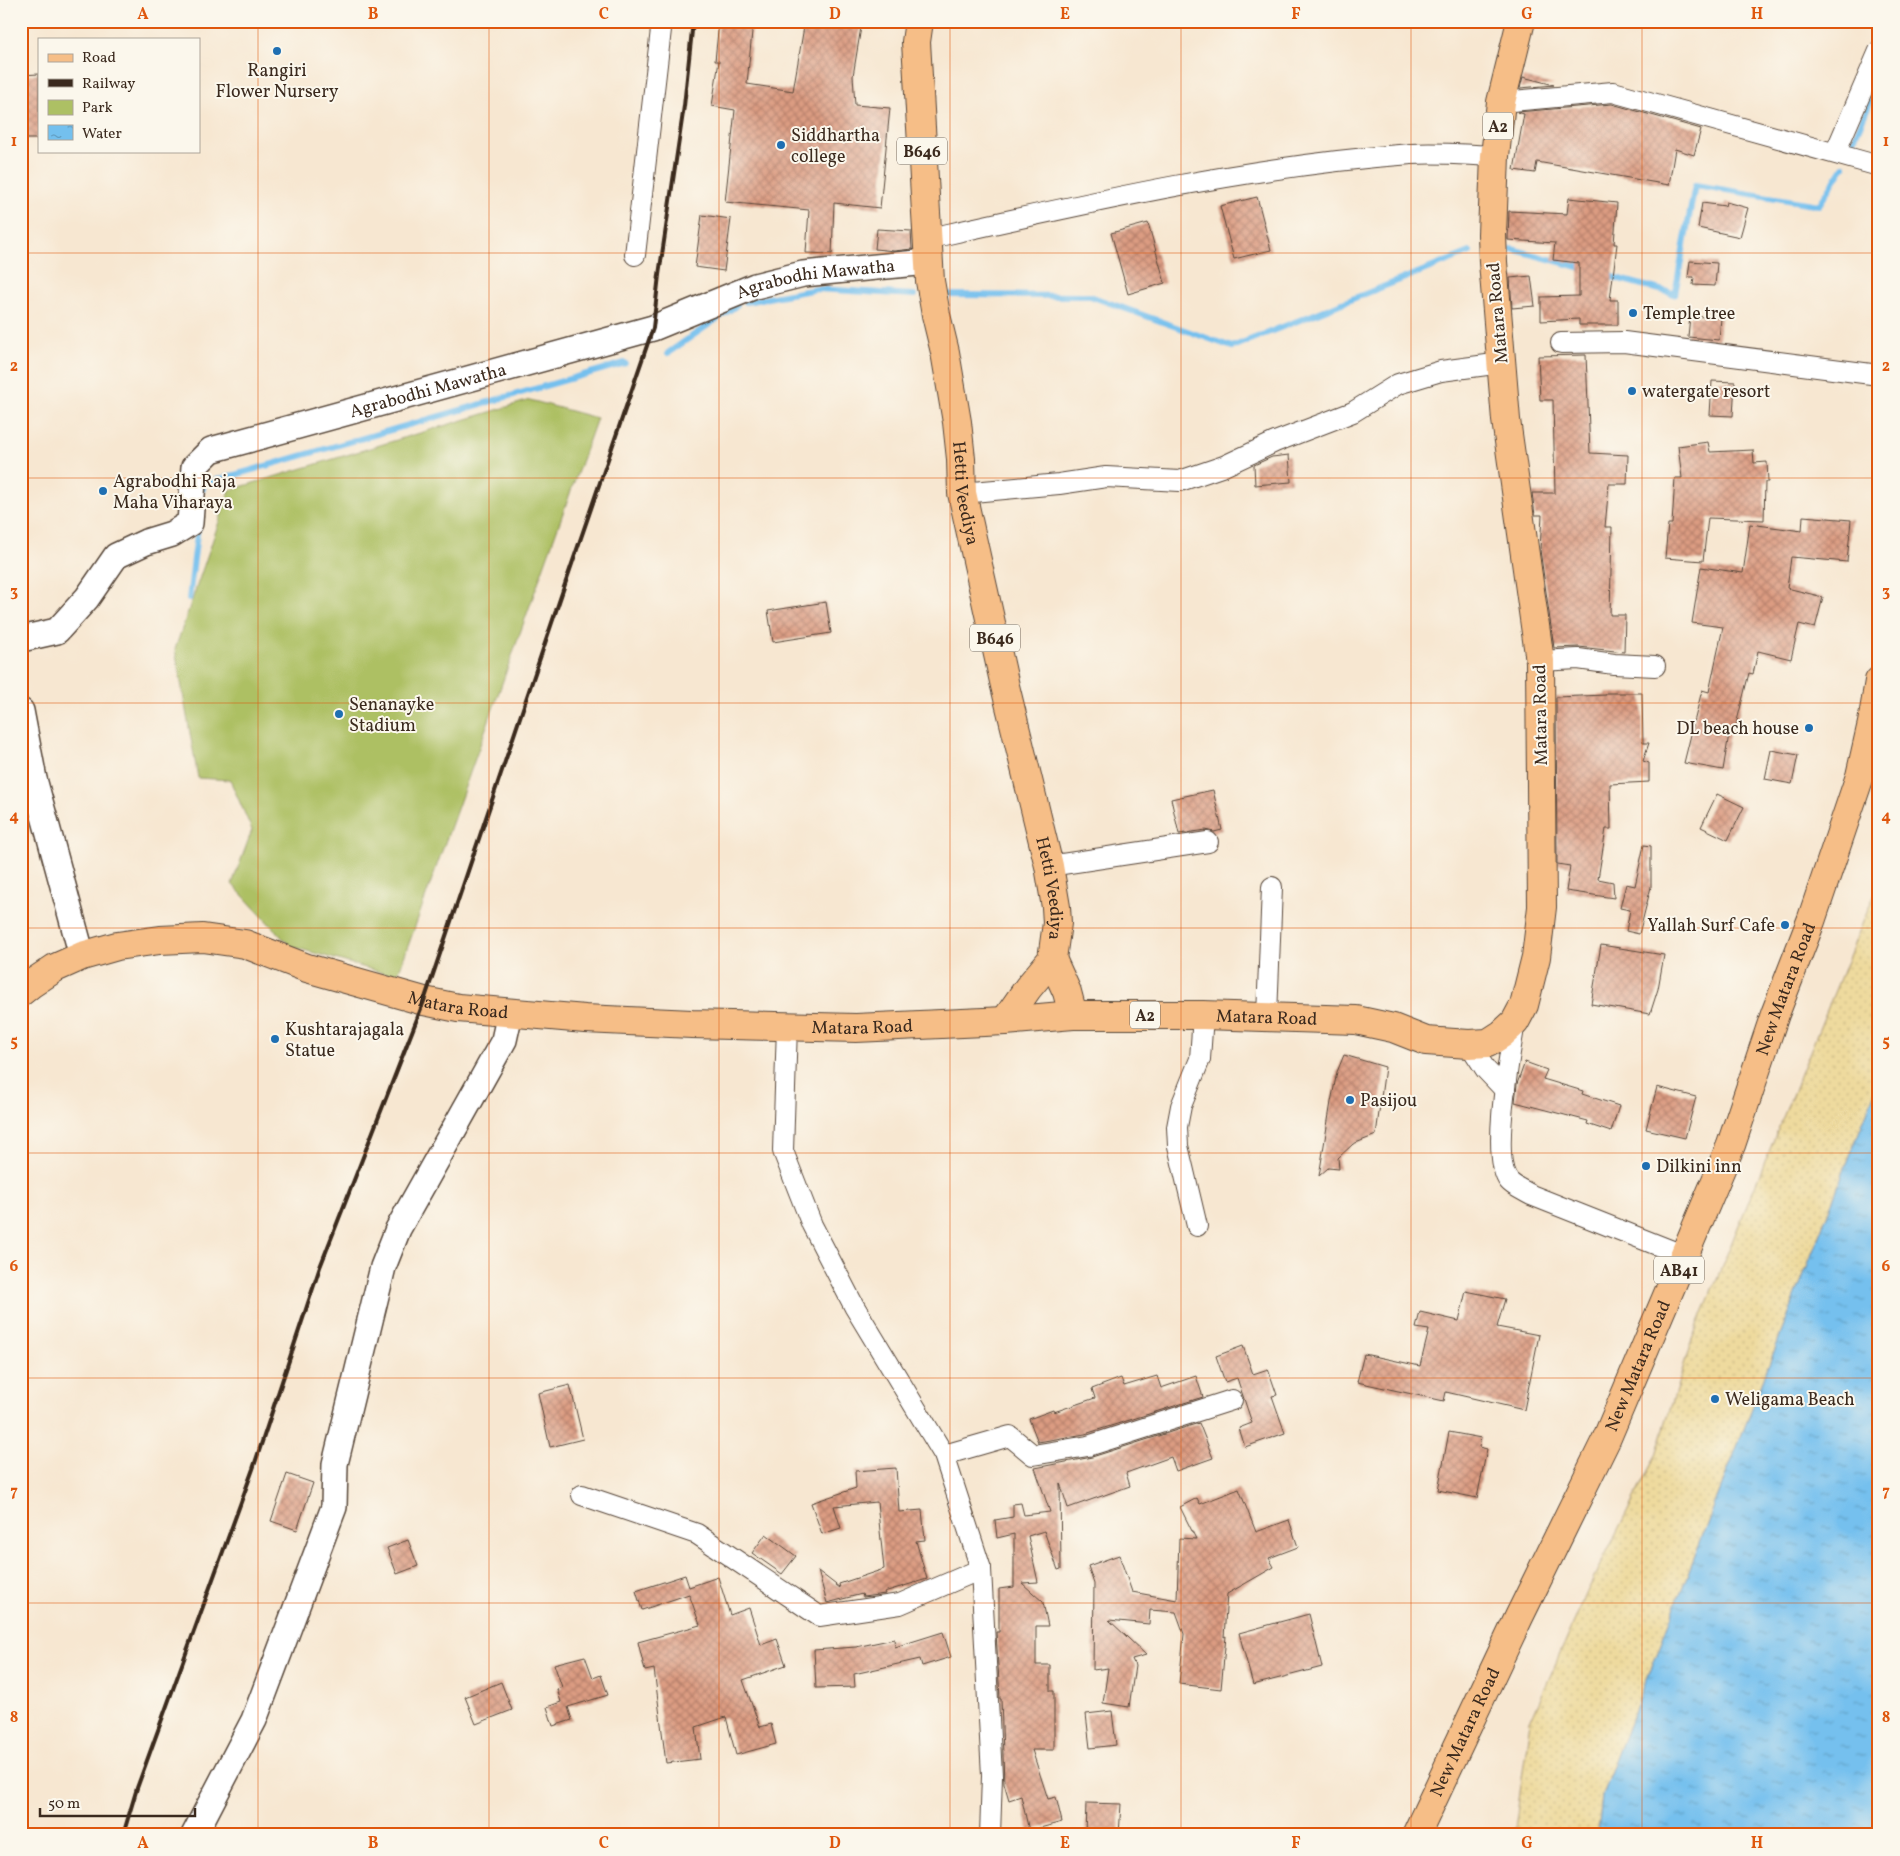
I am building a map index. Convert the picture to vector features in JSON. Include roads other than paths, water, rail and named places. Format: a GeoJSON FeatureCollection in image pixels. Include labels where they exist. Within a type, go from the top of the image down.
{"type":"FeatureCollection","features":[{"type":"Feature","properties":{"kind":"main road","name":"Hetti Veediya"},"geometry":{"type":"LineString","coordinates":[[919,21],[916,42],[928,261],[936,315],[945,352],[957,422],[962,493],[1005,686],[1049,866],[1054,890],[1057,923],[1052,959],[1028,988],[1005,1021]]}},
{"type":"Feature","properties":{"kind":"main road","name":"Matara Road"},"geometry":{"type":"LineString","coordinates":[[21,992],[55,968],[82,956],[117,946],[160,940],[203,938],[245,944],[307,968],[424,1001],[458,1008],[585,1019],[856,1028],[1005,1021],[1073,1015],[1267,1016],[1356,1020],[1392,1028],[1426,1041],[1469,1044],[1488,1042],[1502,1034],[1515,1022],[1524,1005],[1531,982],[1540,935],[1543,858],[1540,661],[1506,420],[1492,262],[1495,156],[1501,102],[1520,21]]}},
{"type":"Feature","properties":{"kind":"main road","name":"New Matara Road"},"geometry":{"type":"LineString","coordinates":[[1416,1835],[1519,1617],[1606,1440],[1731,1145],[1775,1014],[1811,921],[1860,776],[1879,681]]}},
{"type":"Feature","properties":{"kind":"main road","name":"Hetti Veediya"},"geometry":{"type":"LineString","coordinates":[[1052,959],[1067,992],[1073,1015]]}},
{"type":"Feature","properties":{"kind":"street"},"geometry":{"type":"LineString","coordinates":[[635,255],[662,21]]}},
{"type":"Feature","properties":{"kind":"street"},"geometry":{"type":"LineString","coordinates":[[1835,152],[1879,51]]}},
{"type":"Feature","properties":{"kind":"street"},"geometry":{"type":"LineString","coordinates":[[1501,102],[1613,92],[1835,152],[1879,166]]}},
{"type":"Feature","properties":{"kind":"street"},"geometry":{"type":"LineString","coordinates":[[928,261],[1112,197],[1242,174],[1413,154],[1495,156]]}},
{"type":"Feature","properties":{"kind":"street","name":"Agrabodhi Mawatha"},"geometry":{"type":"LineString","coordinates":[[21,639],[57,631],[88,598],[116,556],[146,542],[172,534],[190,523],[194,467],[211,450],[653,328],[755,286],[803,274],[928,261]]}},
{"type":"Feature","properties":{"kind":"street"},"geometry":{"type":"LineString","coordinates":[[1561,343],[1624,342],[1879,375]]}},
{"type":"Feature","properties":{"kind":"street"},"geometry":{"type":"LineString","coordinates":[[962,493],[1059,484],[1106,476],[1180,480],[1224,466],[1275,442],[1353,412],[1398,384],[1440,370],[1502,363]]}},
{"type":"Feature","properties":{"kind":"street"},"geometry":{"type":"LineString","coordinates":[[1540,661],[1578,659],[1614,664],[1655,666]]}},
{"type":"Feature","properties":{"kind":"street"},"geometry":{"type":"LineString","coordinates":[[21,711],[34,779],[82,956]]}},
{"type":"Feature","properties":{"kind":"street"},"geometry":{"type":"LineString","coordinates":[[1049,866],[1208,842]]}},
{"type":"Feature","properties":{"kind":"street"},"geometry":{"type":"LineString","coordinates":[[1267,1016],[1272,887]]}},
{"type":"Feature","properties":{"kind":"street"},"geometry":{"type":"LineString","coordinates":[[194,1835],[254,1720],[334,1507],[335,1464],[383,1267],[398,1229],[504,1040],[510,1013]]}},
{"type":"Feature","properties":{"kind":"street"},"geometry":{"type":"LineString","coordinates":[[1196,1226],[1178,1146],[1176,1127],[1200,1059],[1203,1015]]}},
{"type":"Feature","properties":{"kind":"street"},"geometry":{"type":"LineString","coordinates":[[1515,1022],[1505,1090],[1501,1151],[1502,1166],[1509,1181],[1531,1195],[1685,1256]]}},
{"type":"Feature","properties":{"kind":"street"},"geometry":{"type":"LineString","coordinates":[[787,1026],[783,1151],[812,1225],[854,1306],[944,1455],[982,1569],[992,1776],[990,1835]]}},
{"type":"Feature","properties":{"kind":"street"},"geometry":{"type":"LineString","coordinates":[[1469,1044],[1486,1070],[1505,1090]]}},
{"type":"Feature","properties":{"kind":"street"},"geometry":{"type":"LineString","coordinates":[[944,1455],[1010,1436],[1034,1455],[1088,1446],[1232,1400]]}},
{"type":"Feature","properties":{"kind":"street"},"geometry":{"type":"LineString","coordinates":[[582,1495],[696,1534],[819,1616],[900,1604],[982,1569]]}},
{"type":"Feature","properties":{"kind":"water"},"geometry":{"type":"Polygon","coordinates":[[[1879,1081],[1879,1835],[1598,1835],[1602,1795],[1879,1081]]]}},
{"type":"Feature","properties":{"kind":"waterway"},"geometry":{"type":"LineString","coordinates":[[1851,146],[1879,82]]}},
{"type":"Feature","properties":{"kind":"waterway"},"geometry":{"type":"LineString","coordinates":[[1605,275],[1675,294],[1695,185],[1819,205],[1844,166]]}},
{"type":"Feature","properties":{"kind":"waterway"},"geometry":{"type":"LineString","coordinates":[[1512,249],[1586,269]]}},
{"type":"Feature","properties":{"kind":"waterway"},"geometry":{"type":"LineString","coordinates":[[947,295],[1090,296],[1232,347],[1470,252]]}},
{"type":"Feature","properties":{"kind":"waterway"},"geometry":{"type":"LineString","coordinates":[[746,302],[817,289],[914,295]]}},
{"type":"Feature","properties":{"kind":"waterway"},"geometry":{"type":"LineString","coordinates":[[668,353],[737,305]]}},
{"type":"Feature","properties":{"kind":"waterway"},"geometry":{"type":"LineString","coordinates":[[203,489],[203,484],[625,363]]}},
{"type":"Feature","properties":{"kind":"waterway"},"geometry":{"type":"LineString","coordinates":[[189,599],[198,526]]}},
{"type":"Feature","properties":{"kind":"railway"},"geometry":{"type":"LineString","coordinates":[[123,1835],[137,1788],[253,1469],[320,1267],[424,1001],[653,328],[684,106],[693,21]]}},
{"type":"Feature","properties":{"kind":"place","name":"Rangiri Flower Nursery"},"geometry":{"type":"Point","coordinates":[277,51]}},
{"type":"Feature","properties":{"kind":"place","name":"Siddhartha college"},"geometry":{"type":"Point","coordinates":[781,145]}},
{"type":"Feature","properties":{"kind":"place","name":"Temple tree"},"geometry":{"type":"Point","coordinates":[1633,313]}},
{"type":"Feature","properties":{"kind":"place","name":"watergate resort"},"geometry":{"type":"Point","coordinates":[1632,391]}},
{"type":"Feature","properties":{"kind":"place","name":"Agrabodhi Raja Maha Viharaya"},"geometry":{"type":"Point","coordinates":[103,491]}},
{"type":"Feature","properties":{"kind":"place","name":"Senanayke Stadium"},"geometry":{"type":"Point","coordinates":[339,714]}},
{"type":"Feature","properties":{"kind":"place","name":"DL beach house"},"geometry":{"type":"Point","coordinates":[1809,728]}},
{"type":"Feature","properties":{"kind":"place","name":"Yallah Surf Cafe"},"geometry":{"type":"Point","coordinates":[1785,925]}},
{"type":"Feature","properties":{"kind":"place","name":"Kushtarajagala Statue"},"geometry":{"type":"Point","coordinates":[275,1039]}},
{"type":"Feature","properties":{"kind":"place","name":"Pasijou"},"geometry":{"type":"Point","coordinates":[1350,1100]}},
{"type":"Feature","properties":{"kind":"place","name":"Dilkini inn"},"geometry":{"type":"Point","coordinates":[1646,1166]}},
{"type":"Feature","properties":{"kind":"place","name":"Weligama Beach"},"geometry":{"type":"Point","coordinates":[1715,1399]}}]}
